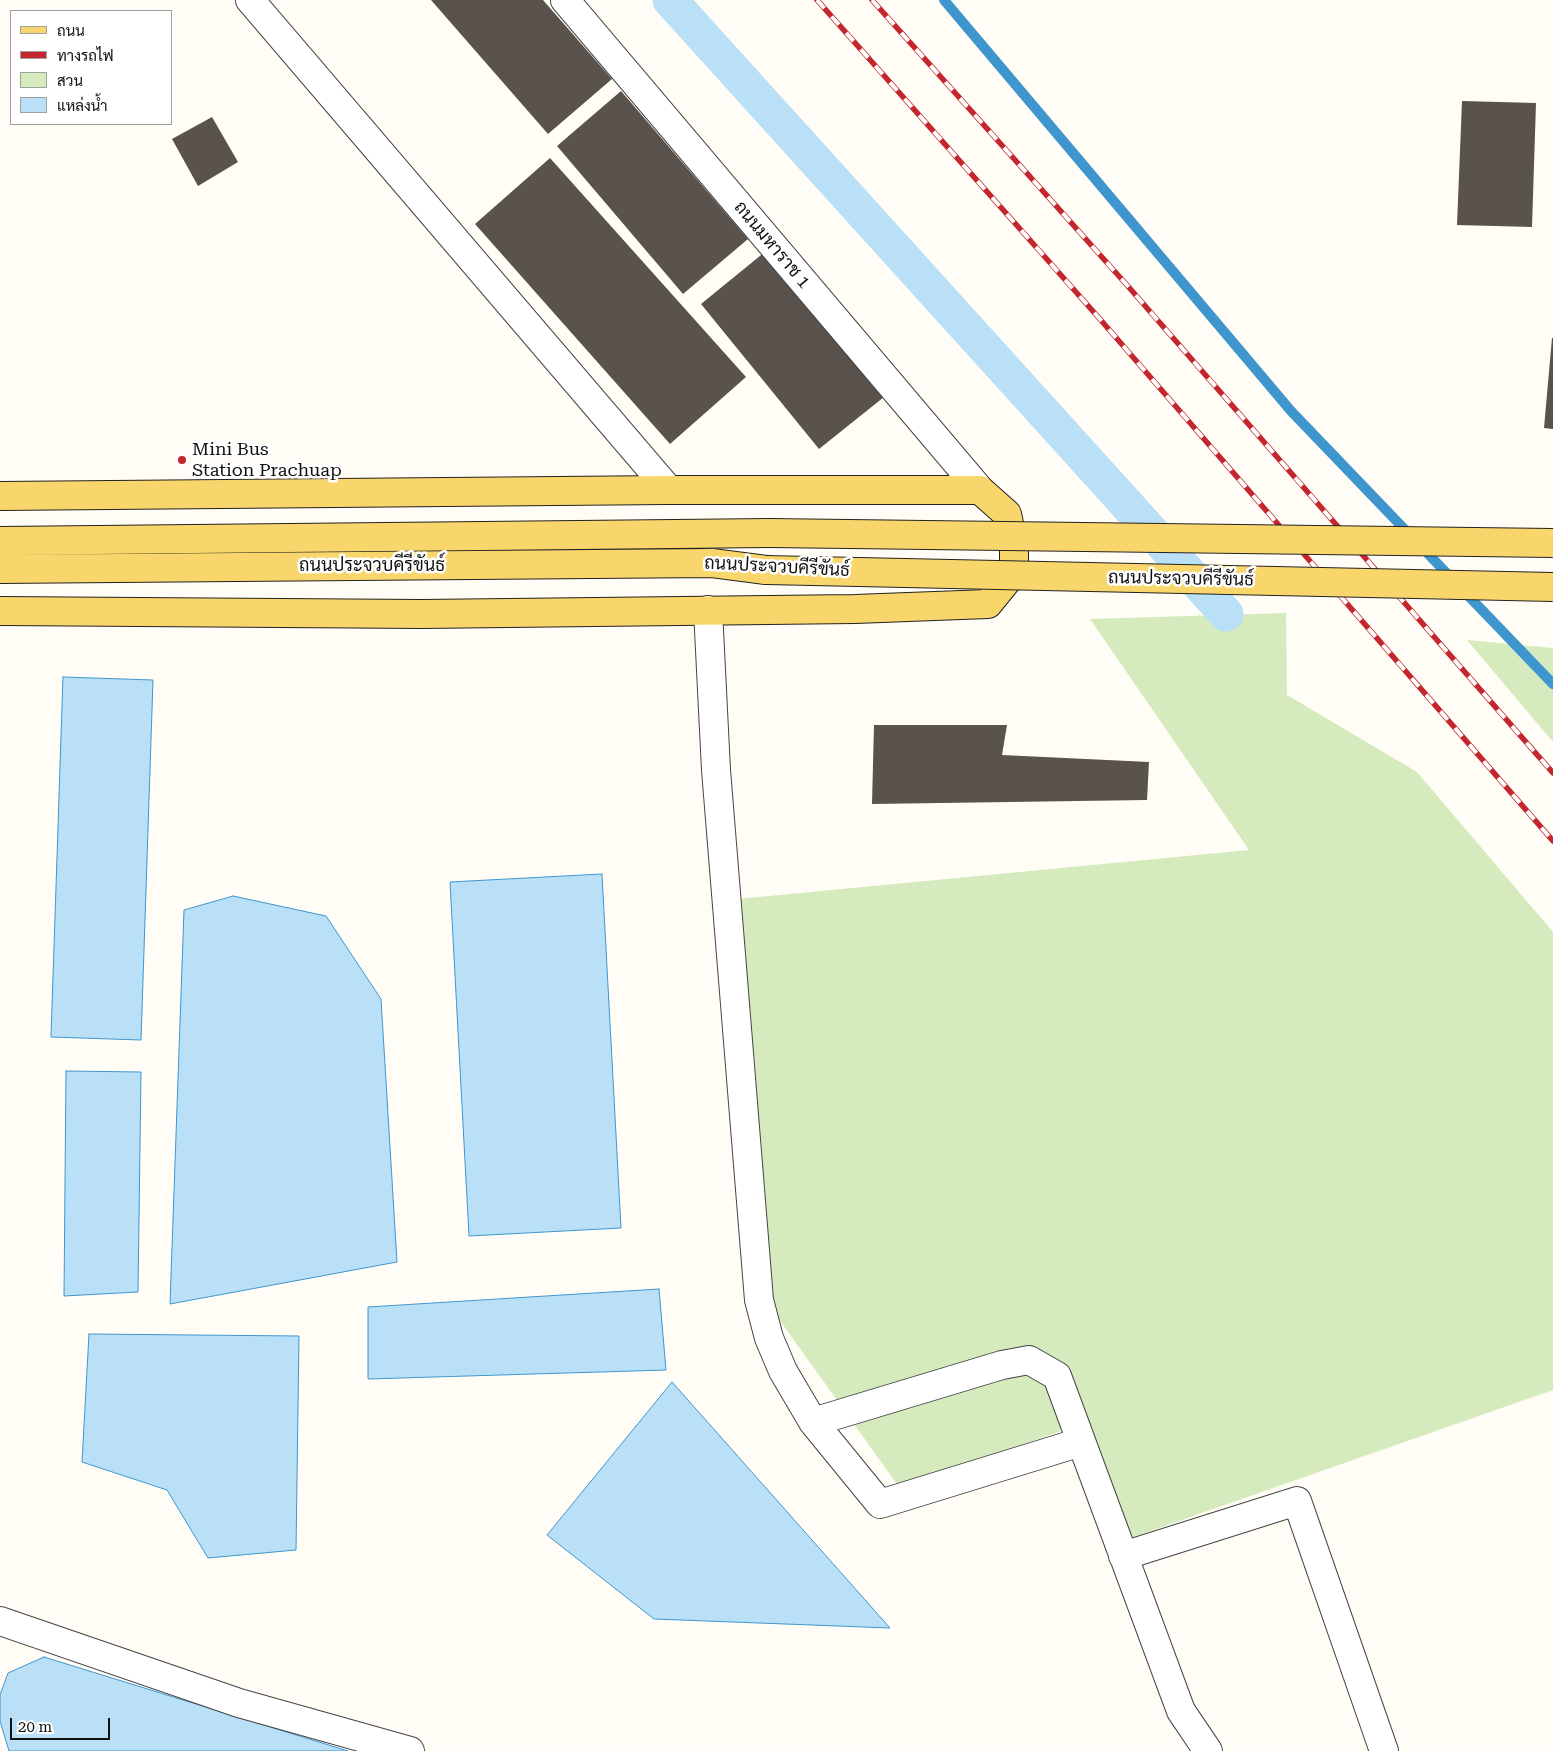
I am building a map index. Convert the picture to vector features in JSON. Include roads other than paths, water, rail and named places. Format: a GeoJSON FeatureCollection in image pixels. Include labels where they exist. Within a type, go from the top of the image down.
{"type":"FeatureCollection","features":[{"type":"Feature","properties":{"kind":"main road"},"geometry":{"type":"LineString","coordinates":[[0,496],[669,490],[980,490],[1008,514],[1014,547],[1014,572],[988,604],[855,609],[422,614],[0,611]]}},
{"type":"Feature","properties":{"kind":"main road","name":"ถนนประจวบคีรีขันธ์"},"geometry":{"type":"LineString","coordinates":[[0,541],[770,533],[1553,543]]}},
{"type":"Feature","properties":{"kind":"main road","name":"ถนนประจวบคีรีขันธ์"},"geometry":{"type":"LineString","coordinates":[[0,569],[712,563],[766,570],[1553,587]]}},
{"type":"Feature","properties":{"kind":"street"},"geometry":{"type":"LineString","coordinates":[[250,0],[669,490]]}},
{"type":"Feature","properties":{"kind":"street","name":"ถนนมหาราช 1"},"geometry":{"type":"LineString","coordinates":[[564,0],[980,490]]}},
{"type":"Feature","properties":{"kind":"street"},"geometry":{"type":"LineString","coordinates":[[708,610],[716,770],[759,1300],[769,1338],[783,1372],[813,1422],[880,1504],[1081,1442]]}},
{"type":"Feature","properties":{"kind":"street"},"geometry":{"type":"LineString","coordinates":[[813,1422],[1002,1365],[1029,1360],[1057,1376],[1180,1711],[1208,1751]]}},
{"type":"Feature","properties":{"kind":"street"},"geometry":{"type":"LineString","coordinates":[[1123,1556],[1297,1501],[1384,1751]]}},
{"type":"Feature","properties":{"kind":"street"},"geometry":{"type":"LineString","coordinates":[[0,1621],[239,1703],[410,1751]]}},
{"type":"Feature","properties":{"kind":"water"},"geometry":{"type":"Polygon","coordinates":[[[63,677],[153,680],[141,1040],[51,1037],[63,677]]]}},
{"type":"Feature","properties":{"kind":"water"},"geometry":{"type":"Polygon","coordinates":[[[602,874],[621,1228],[469,1236],[450,882],[602,874]]]}},
{"type":"Feature","properties":{"kind":"water"},"geometry":{"type":"Polygon","coordinates":[[[233,896],[326,916],[381,999],[397,1262],[170,1304],[184,910],[233,896]]]}},
{"type":"Feature","properties":{"kind":"water"},"geometry":{"type":"Polygon","coordinates":[[[66,1071],[141,1072],[138,1292],[64,1296],[66,1071]]]}},
{"type":"Feature","properties":{"kind":"water"},"geometry":{"type":"Polygon","coordinates":[[[659,1289],[666,1370],[368,1379],[368,1307],[659,1289]]]}},
{"type":"Feature","properties":{"kind":"water"},"geometry":{"type":"Polygon","coordinates":[[[89,1334],[299,1336],[296,1550],[208,1558],[167,1490],[82,1462],[89,1334]]]}},
{"type":"Feature","properties":{"kind":"water"},"geometry":{"type":"Polygon","coordinates":[[[672,1382],[890,1628],[654,1619],[547,1535],[672,1382]]]}},
{"type":"Feature","properties":{"kind":"water"},"geometry":{"type":"Polygon","coordinates":[[[44,1657],[348,1751],[9,1751],[0,1721],[0,1695],[8,1673],[44,1657]]]}},
{"type":"Feature","properties":{"kind":"waterway"},"geometry":{"type":"LineString","coordinates":[[670,0],[1226,614]]}},
{"type":"Feature","properties":{"kind":"waterway"},"geometry":{"type":"LineString","coordinates":[[944,0],[1291,411],[1553,684]]}},
{"type":"Feature","properties":{"kind":"railway"},"geometry":{"type":"LineString","coordinates":[[817,0],[1099,318],[1553,841]]}},
{"type":"Feature","properties":{"kind":"railway"},"geometry":{"type":"LineString","coordinates":[[872,0],[1126,284],[1553,773]]}},
{"type":"Feature","properties":{"kind":"place","name":"Mini Bus Station Prachuap"},"geometry":{"type":"Point","coordinates":[182,460]}}]}
